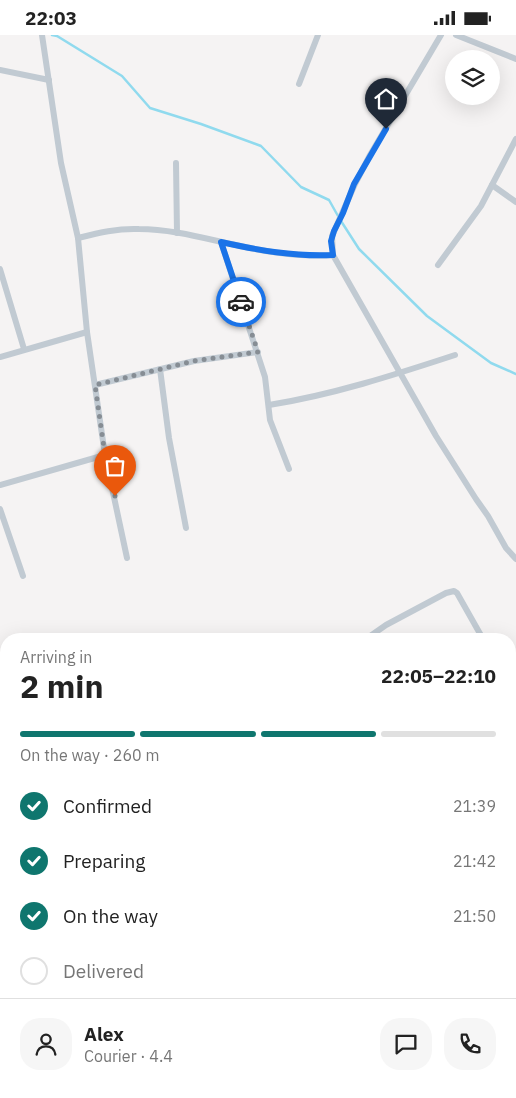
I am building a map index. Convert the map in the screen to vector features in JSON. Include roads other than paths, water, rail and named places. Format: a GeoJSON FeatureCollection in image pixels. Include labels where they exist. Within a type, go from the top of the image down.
{"type":"FeatureCollection","features":[{"type":"Feature","properties":{"kind":"street"},"geometry":{"type":"LineString","coordinates":[[299,84],[318,35]]}},
{"type":"Feature","properties":{"kind":"street"},"geometry":{"type":"LineString","coordinates":[[441,35],[354,184],[332,236],[333,255],[446,452],[488,516],[506,548],[516,559]]}},
{"type":"Feature","properties":{"kind":"street"},"geometry":{"type":"LineString","coordinates":[[456,35],[516,59]]}},
{"type":"Feature","properties":{"kind":"street"},"geometry":{"type":"LineString","coordinates":[[42,36],[61,163],[78,237],[87,332],[105,455],[127,558]]}},
{"type":"Feature","properties":{"kind":"street"},"geometry":{"type":"LineString","coordinates":[[0,70],[49,80]]}},
{"type":"Feature","properties":{"kind":"street"},"geometry":{"type":"LineString","coordinates":[[438,265],[481,206],[516,139]]}},
{"type":"Feature","properties":{"kind":"street"},"geometry":{"type":"LineString","coordinates":[[176,163],[177,233]]}},
{"type":"Feature","properties":{"kind":"street"},"geometry":{"type":"LineString","coordinates":[[492,185],[516,202]]}},
{"type":"Feature","properties":{"kind":"street"},"geometry":{"type":"LineString","coordinates":[[78,237],[123,229],[140,229],[177,233],[276,252],[318,256],[333,255]]}},
{"type":"Feature","properties":{"kind":"street"},"geometry":{"type":"LineString","coordinates":[[221,242],[266,377],[270,421],[290,469]]}},
{"type":"Feature","properties":{"kind":"street"},"geometry":{"type":"LineString","coordinates":[[0,269],[24,349]]}},
{"type":"Feature","properties":{"kind":"street"},"geometry":{"type":"LineString","coordinates":[[0,357],[87,332]]}},
{"type":"Feature","properties":{"kind":"street"},"geometry":{"type":"LineString","coordinates":[[95,385],[194,361],[258,352]]}},
{"type":"Feature","properties":{"kind":"street"},"geometry":{"type":"LineString","coordinates":[[269,405],[339,390],[455,355]]}},
{"type":"Feature","properties":{"kind":"street"},"geometry":{"type":"LineString","coordinates":[[160,369],[169,438],[186,528]]}},
{"type":"Feature","properties":{"kind":"street"},"geometry":{"type":"LineString","coordinates":[[0,485],[105,455]]}},
{"type":"Feature","properties":{"kind":"street"},"geometry":{"type":"LineString","coordinates":[[0,509],[23,577]]}},
{"type":"Feature","properties":{"kind":"street"},"geometry":{"type":"LineString","coordinates":[[375,633],[446,593],[454,591],[461,599],[480,633]]}},
{"type":"Feature","properties":{"kind":"waterway"},"geometry":{"type":"LineString","coordinates":[[52,35],[57,36],[122,76],[150,108],[261,146],[301,187],[329,200],[338,216]]}},
{"type":"Feature","properties":{"kind":"waterway"},"geometry":{"type":"LineString","coordinates":[[341,221],[359,249],[427,316],[491,363],[516,374]]}}]}
